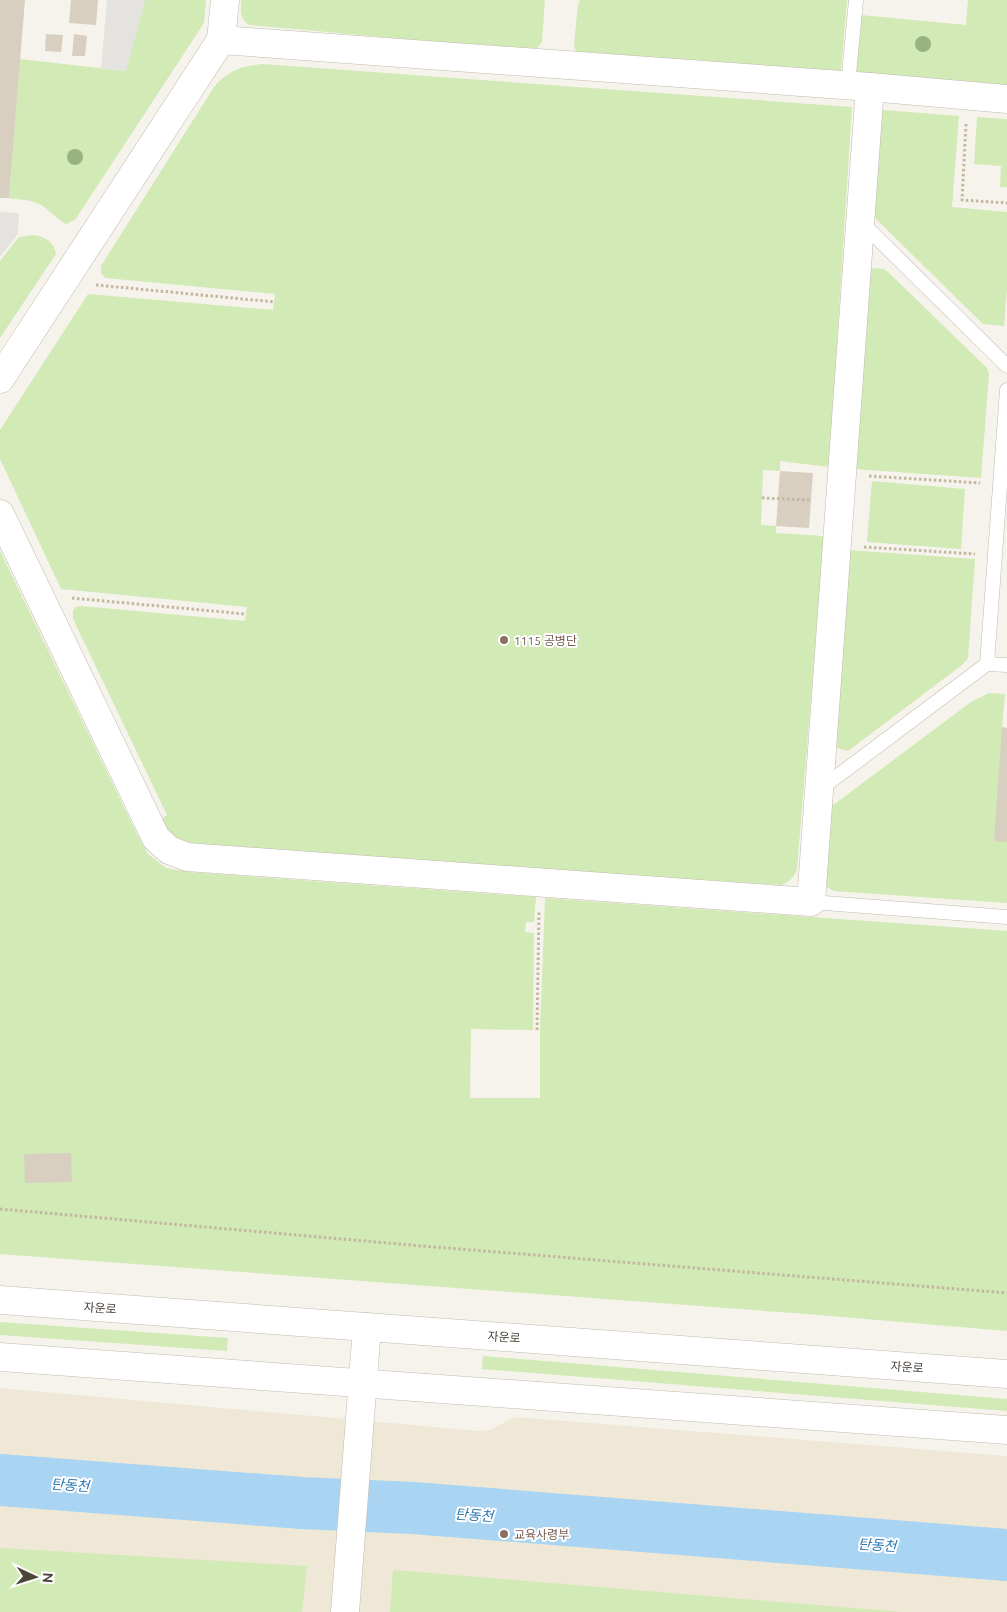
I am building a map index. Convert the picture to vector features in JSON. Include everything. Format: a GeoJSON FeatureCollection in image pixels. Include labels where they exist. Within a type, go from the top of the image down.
{"type":"FeatureCollection","features":[{"type":"Feature","properties":{"kind":"street"},"geometry":{"type":"LineString","coordinates":[[0,379],[221,40],[225,0]]}},
{"type":"Feature","properties":{"kind":"street"},"geometry":{"type":"LineString","coordinates":[[221,40],[859,86],[1007,99]]}},
{"type":"Feature","properties":{"kind":"street"},"geometry":{"type":"LineString","coordinates":[[0,514],[156,838],[169,850],[187,857],[811,902],[860,221],[859,86]]}},
{"type":"Feature","properties":{"kind":"street","name":"자운로"},"geometry":{"type":"LineString","coordinates":[[0,1300],[1007,1374]]}},
{"type":"Feature","properties":{"kind":"street"},"geometry":{"type":"LineString","coordinates":[[345,1612],[367,1327]]}},
{"type":"Feature","properties":{"kind":"street"},"geometry":{"type":"LineString","coordinates":[[0,1357],[1007,1430]]}},
{"type":"Feature","properties":{"kind":"lane"},"geometry":{"type":"LineString","coordinates":[[856,0],[859,86]]}},
{"type":"Feature","properties":{"kind":"lane"},"geometry":{"type":"LineString","coordinates":[[860,221],[1007,366]]}},
{"type":"Feature","properties":{"kind":"lane"},"geometry":{"type":"LineString","coordinates":[[987,664],[1007,390]]}},
{"type":"Feature","properties":{"kind":"lane"},"geometry":{"type":"LineString","coordinates":[[819,790],[987,664],[1007,665]]}},
{"type":"Feature","properties":{"kind":"lane"},"geometry":{"type":"LineString","coordinates":[[811,902],[1007,917]]}},
{"type":"Feature","properties":{"kind":"path"},"geometry":{"type":"LineString","coordinates":[[968,96],[962,200],[1007,203]]}},
{"type":"Feature","properties":{"kind":"path"},"geometry":{"type":"LineString","coordinates":[[63,282],[274,302]]}},
{"type":"Feature","properties":{"kind":"path"},"geometry":{"type":"LineString","coordinates":[[842,474],[1000,484]]}},
{"type":"Feature","properties":{"kind":"path"},"geometry":{"type":"LineString","coordinates":[[762,498],[840,502]]}},
{"type":"Feature","properties":{"kind":"path"},"geometry":{"type":"LineString","coordinates":[[836,545],[995,556]]}},
{"type":"Feature","properties":{"kind":"path"},"geometry":{"type":"LineString","coordinates":[[39,595],[246,614]]}},
{"type":"Feature","properties":{"kind":"path"},"geometry":{"type":"LineString","coordinates":[[537,1030],[540,882]]}},
{"type":"Feature","properties":{"kind":"path"},"geometry":{"type":"LineString","coordinates":[[0,1209],[422,1246],[1007,1293]]}},
{"type":"Feature","properties":{"kind":"shaded area"},"geometry":{"type":"Polygon","coordinates":[[[107,0],[145,0],[126,71],[101,68],[107,0]]]}},
{"type":"Feature","properties":{"kind":"shaded area"},"geometry":{"type":"Polygon","coordinates":[[[0,212],[19,213],[18,234],[0,257],[0,212]]]}},
{"type":"Feature","properties":{"kind":"shaded area","name":"교육사령부"},"geometry":{"type":"Polygon","coordinates":[[[0,1388],[479,1431],[490,1430],[515,1417],[1007,1456],[1007,1612],[0,1612],[0,1388]]]}},
{"type":"Feature","properties":{"kind":"green space"},"geometry":{"type":"Polygon","coordinates":[[[145,0],[206,0],[204,23],[75,220],[66,224],[37,203],[9,198],[20,59],[125,71],[145,0]]]}},
{"type":"Feature","properties":{"kind":"green space"},"geometry":{"type":"Polygon","coordinates":[[[241,0],[545,0],[542,42],[537,48],[528,50],[249,25],[242,17],[241,0]]]}},
{"type":"Feature","properties":{"kind":"green space"},"geometry":{"type":"Polygon","coordinates":[[[580,0],[847,0],[841,71],[839,74],[576,52],[574,44],[580,0]]]}},
{"type":"Feature","properties":{"kind":"green space"},"geometry":{"type":"Polygon","coordinates":[[[968,0],[1007,0],[1007,87],[860,75],[856,70],[861,15],[966,25],[968,0]]]}},
{"type":"Feature","properties":{"kind":"green space"},"geometry":{"type":"Polygon","coordinates":[[[262,64],[852,107],[829,467],[780,461],[780,471],[763,470],[761,525],[776,526],[776,533],[824,536],[797,870],[787,883],[781,885],[466,865],[200,845],[177,838],[169,831],[161,819],[167,815],[73,619],[73,610],[81,606],[245,621],[247,607],[61,589],[0,459],[0,430],[88,294],[273,310],[275,294],[105,278],[101,273],[101,266],[214,87],[235,70],[262,64]]]}},
{"type":"Feature","properties":{"kind":"green space"},"geometry":{"type":"Polygon","coordinates":[[[884,110],[959,116],[952,207],[1007,212],[1007,289],[1004,326],[983,324],[876,219],[871,211],[879,113],[884,110]]]}},
{"type":"Feature","properties":{"kind":"green space"},"geometry":{"type":"Polygon","coordinates":[[[977,117],[1007,119],[1007,187],[1000,187],[1001,166],[974,164],[977,117]]]}},
{"type":"Feature","properties":{"kind":"green space"},"geometry":{"type":"Polygon","coordinates":[[[33,235],[48,240],[56,254],[0,338],[0,261],[19,237],[33,235]]]}},
{"type":"Feature","properties":{"kind":"green space"},"geometry":{"type":"Polygon","coordinates":[[[873,268],[887,271],[987,368],[989,374],[981,478],[854,469],[870,270],[873,268]]]}},
{"type":"Feature","properties":{"kind":"green space"},"geometry":{"type":"Polygon","coordinates":[[[872,481],[965,489],[961,549],[867,542],[872,481]]]}},
{"type":"Feature","properties":{"kind":"green space"},"geometry":{"type":"Polygon","coordinates":[[[848,550],[975,559],[968,658],[962,665],[848,751],[837,748],[834,744],[848,550]]]}},
{"type":"Feature","properties":{"kind":"green space"},"geometry":{"type":"Polygon","coordinates":[[[0,551],[136,832],[148,854],[166,868],[189,872],[536,897],[534,922],[526,922],[525,932],[534,933],[533,1030],[471,1029],[470,1098],[540,1098],[540,1030],[545,898],[1007,931],[1007,1331],[807,1314],[0,1254],[0,551]]]}},
{"type":"Feature","properties":{"kind":"green space"},"geometry":{"type":"Polygon","coordinates":[[[989,693],[1005,694],[1002,727],[1007,842],[1007,903],[834,891],[827,887],[825,880],[832,806],[971,702],[989,693]]]}},
{"type":"Feature","properties":{"kind":"green space"},"geometry":{"type":"Polygon","coordinates":[[[0,1322],[228,1338],[227,1351],[0,1335],[0,1322]]]}},
{"type":"Feature","properties":{"kind":"green space"},"geometry":{"type":"Polygon","coordinates":[[[483,1356],[1007,1399],[1007,1411],[482,1369],[483,1356]]]}},
{"type":"Feature","properties":{"kind":"green space"},"geometry":{"type":"Polygon","coordinates":[[[0,1548],[307,1566],[302,1612],[0,1612],[0,1548]]]}},
{"type":"Feature","properties":{"kind":"green space"},"geometry":{"type":"Polygon","coordinates":[[[393,1570],[901,1612],[390,1612],[393,1570]]]}},
{"type":"Feature","properties":{"kind":"building"},"geometry":{"type":"Polygon","coordinates":[[[0,0],[25,0],[9,198],[0,198],[0,0]]]}},
{"type":"Feature","properties":{"kind":"building"},"geometry":{"type":"Polygon","coordinates":[[[71,0],[98,0],[96,25],[69,23],[71,0]]]}},
{"type":"Feature","properties":{"kind":"building"},"geometry":{"type":"Polygon","coordinates":[[[46,34],[63,35],[61,52],[45,51],[46,34]]]}},
{"type":"Feature","properties":{"kind":"building"},"geometry":{"type":"Polygon","coordinates":[[[74,34],[87,36],[85,56],[72,56],[74,34]]]}},
{"type":"Feature","properties":{"kind":"building"},"geometry":{"type":"Polygon","coordinates":[[[780,471],[813,473],[809,528],[776,526],[780,471]]]}},
{"type":"Feature","properties":{"kind":"building"},"geometry":{"type":"Polygon","coordinates":[[[1002,727],[1007,728],[1007,842],[994,841],[1002,727]]]}},
{"type":"Feature","properties":{"kind":"building"},"geometry":{"type":"Polygon","coordinates":[[[71,1153],[72,1182],[25,1183],[24,1154],[71,1153]]]}},
{"type":"Feature","properties":{"kind":"waterway","name":"탄동천"},"geometry":{"type":"LineString","coordinates":[[0,1480],[302,1503],[413,1508],[1007,1555]]}},
{"type":"Feature","properties":{"kind":"place","name":"1115 공병단"},"geometry":{"type":"Point","coordinates":[504,640]}},
{"type":"Feature","properties":{"kind":"place","name":"교육사령부"},"geometry":{"type":"Point","coordinates":[504,1534]}}]}
